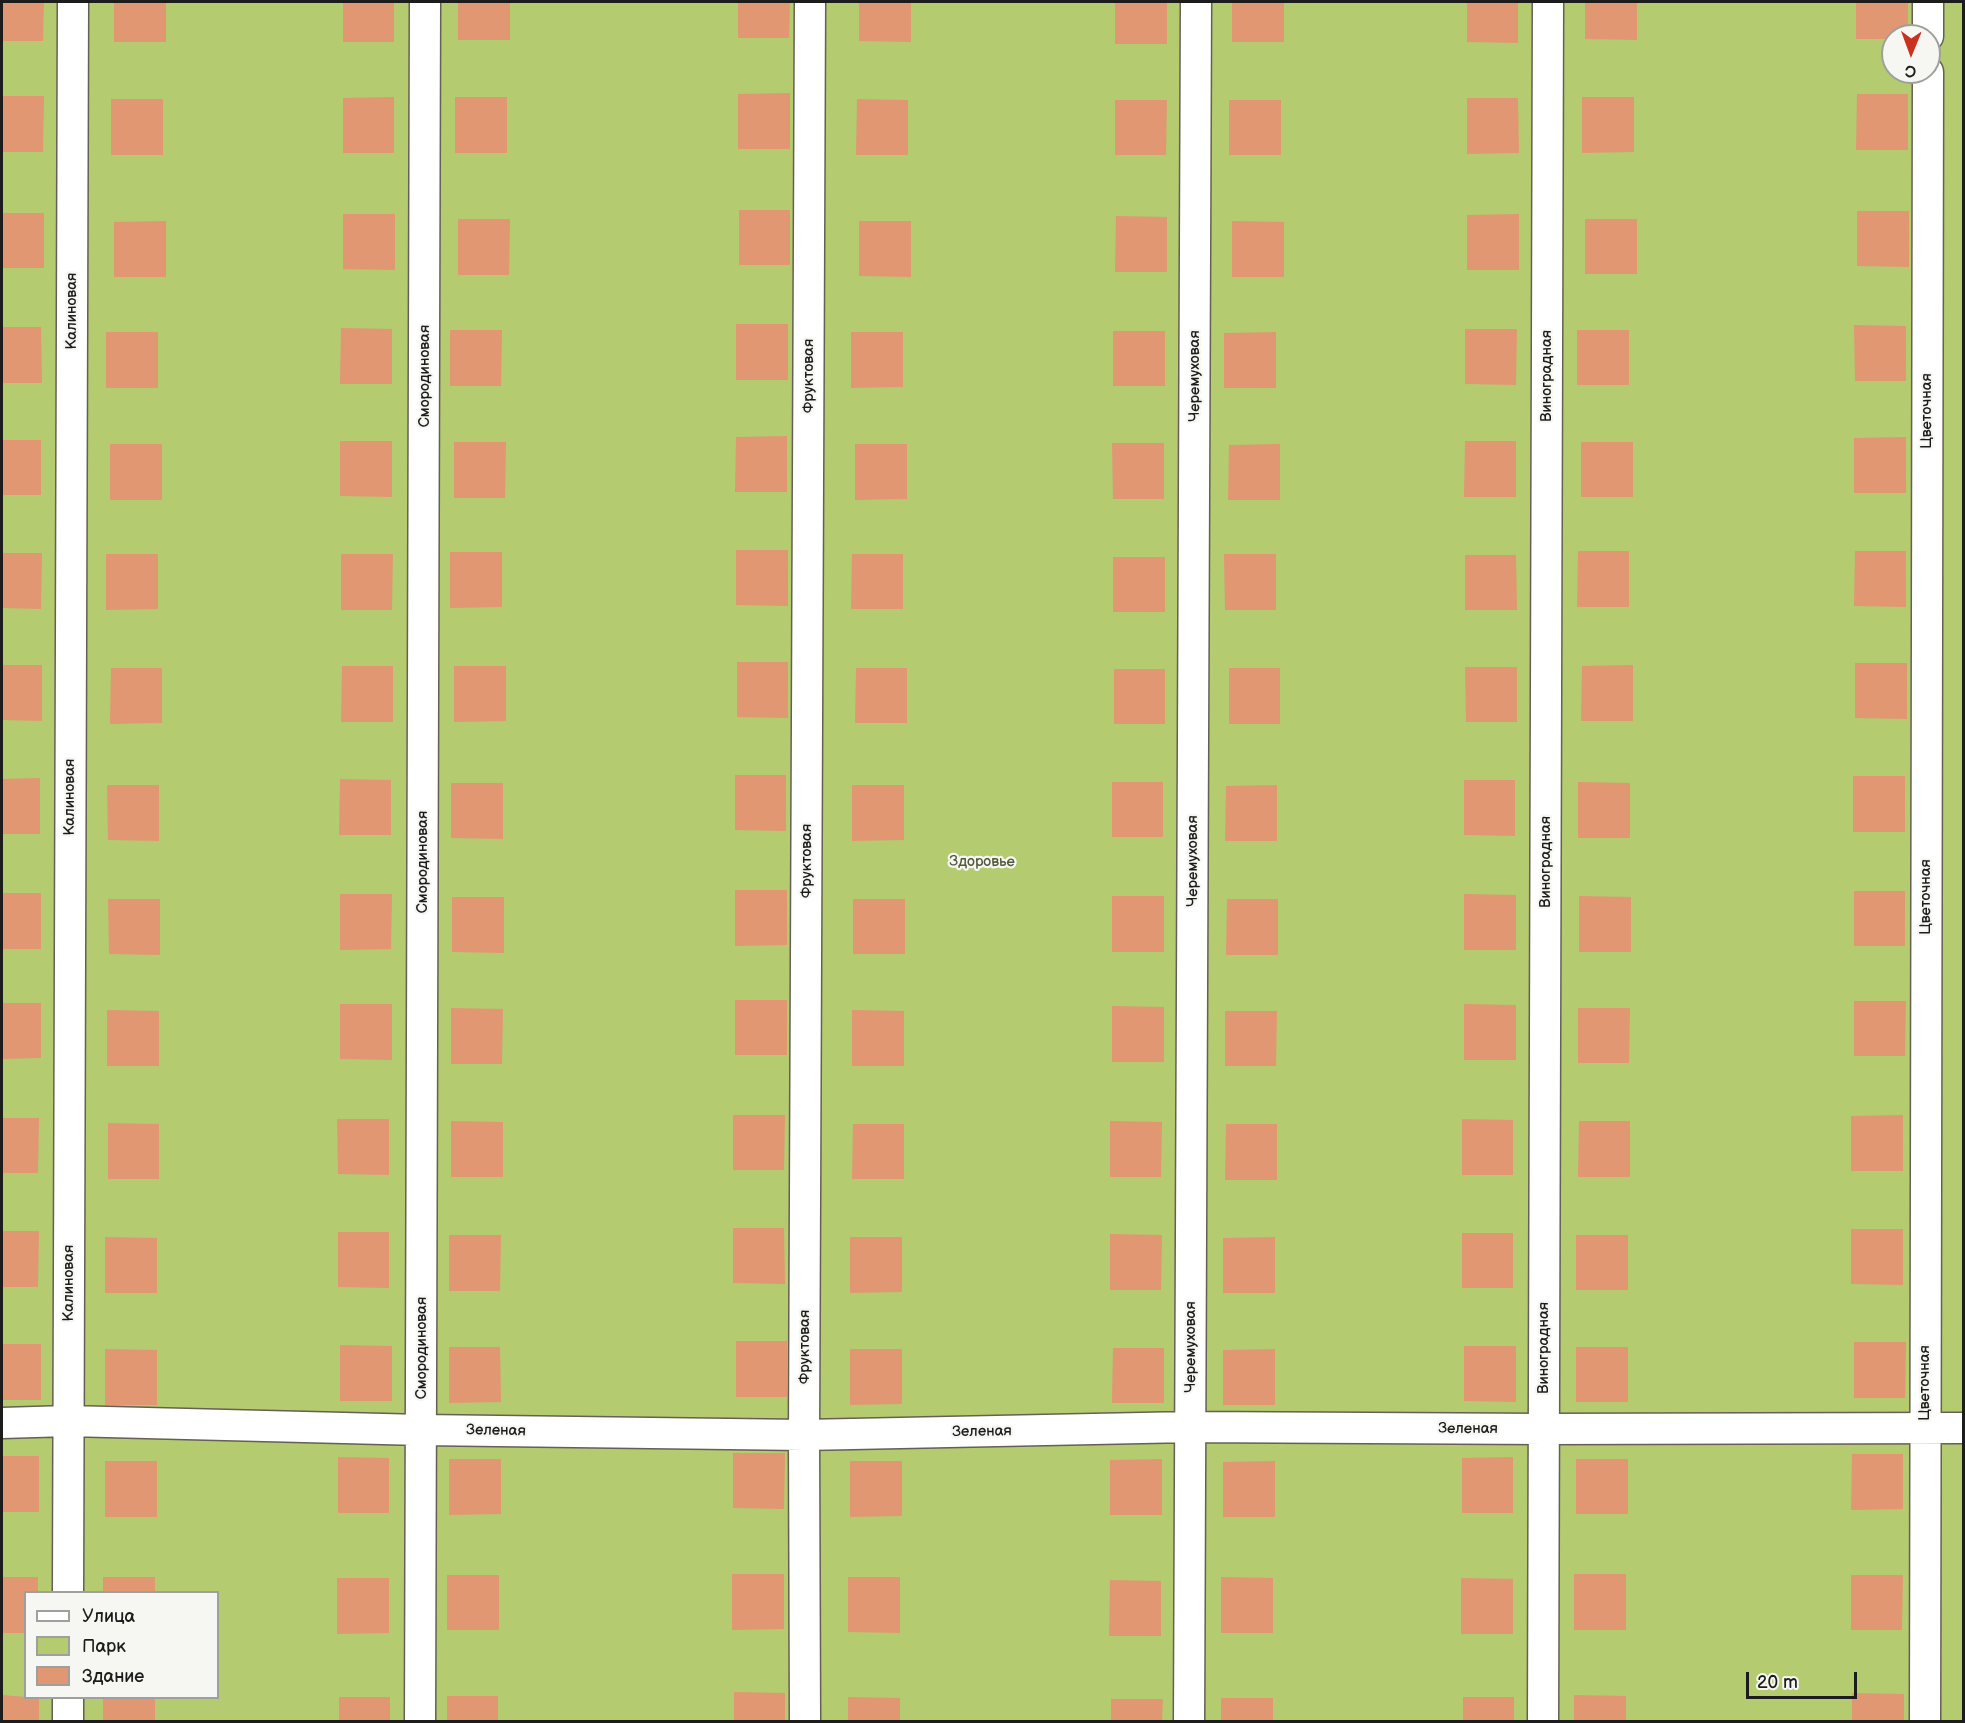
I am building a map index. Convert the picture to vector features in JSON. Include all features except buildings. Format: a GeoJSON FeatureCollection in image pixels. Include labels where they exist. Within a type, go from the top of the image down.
{"type":"FeatureCollection","features":[{"type":"Feature","properties":{"kind":"street","name":"Калиновая"},"geometry":{"type":"LineString","coordinates":[[68,1591],[73,2]]}},
{"type":"Feature","properties":{"kind":"street","name":"Смородиновая"},"geometry":{"type":"LineString","coordinates":[[420,1722],[425,2]]}},
{"type":"Feature","properties":{"kind":"street","name":"Фруктовая"},"geometry":{"type":"LineString","coordinates":[[805,1722],[804,1435],[810,2]]}},
{"type":"Feature","properties":{"kind":"street","name":"Черемуховая"},"geometry":{"type":"LineString","coordinates":[[1189,1722],[1196,2]]}},
{"type":"Feature","properties":{"kind":"street","name":"Виноградная"},"geometry":{"type":"LineString","coordinates":[[1543,1722],[1548,2]]}},
{"type":"Feature","properties":{"kind":"street"},"geometry":{"type":"LineString","coordinates":[[1928,2],[1928,24]]}},
{"type":"Feature","properties":{"kind":"street","name":"Цветочная"},"geometry":{"type":"LineString","coordinates":[[1925,1722],[1928,84]]}},
{"type":"Feature","properties":{"kind":"street","name":"Зеленая"},"geometry":{"type":"LineString","coordinates":[[2,1423],[68,1421],[422,1430],[804,1435],[1190,1427],[1964,1428]]}},
{"type":"Feature","properties":{"kind":"street"},"geometry":{"type":"LineString","coordinates":[[68,1699],[68,1722]]}},
{"type":"Feature","properties":{"kind":"green space","name":"Здоровье"},"geometry":{"type":"Polygon","coordinates":[[[2,2],[1963,2],[1963,1721],[2,1721],[2,2]]]}}]}
